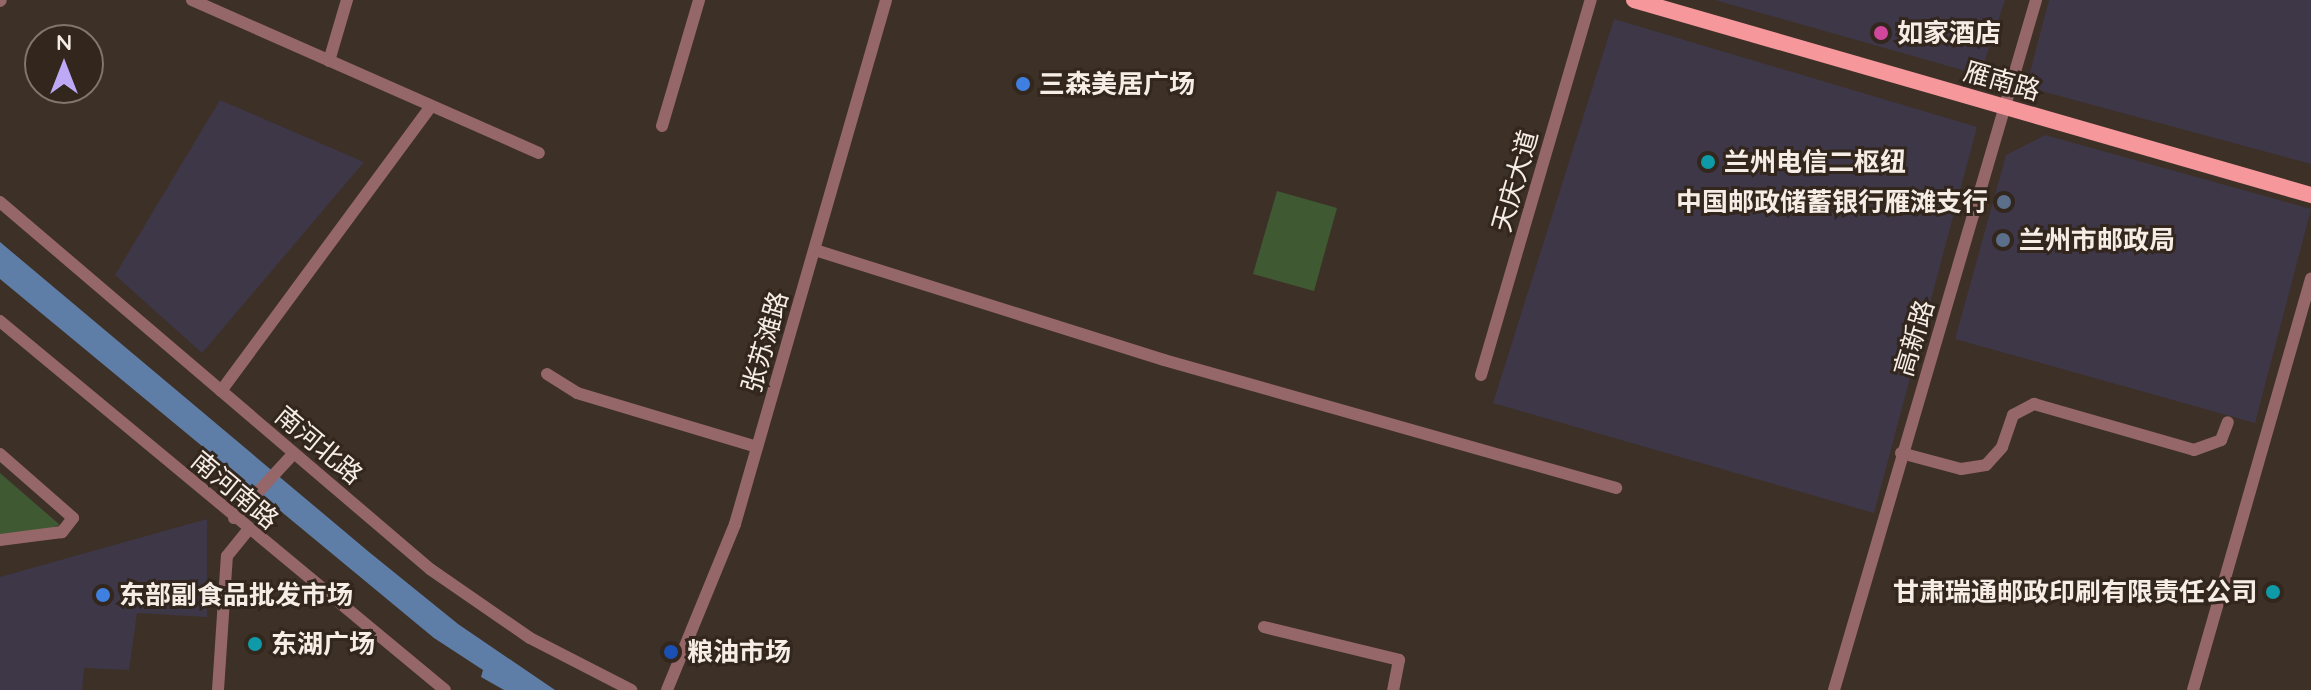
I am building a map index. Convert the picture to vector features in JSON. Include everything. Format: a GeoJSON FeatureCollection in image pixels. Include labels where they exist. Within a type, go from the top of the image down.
{"type":"FeatureCollection","features":[{"type":"Feature","properties":{"kind":"main road","name":"雁南路"},"geometry":{"type":"LineString","coordinates":[[1634,0],[2311,195]]}},
{"type":"Feature","properties":{"kind":"street"},"geometry":{"type":"LineString","coordinates":[[192,0],[539,153]]}},
{"type":"Feature","properties":{"kind":"street"},"geometry":{"type":"LineString","coordinates":[[329,61],[347,0]]}},
{"type":"Feature","properties":{"kind":"street"},"geometry":{"type":"LineString","coordinates":[[662,126],[699,0]]}},
{"type":"Feature","properties":{"kind":"street","name":"张苏滩路"},"geometry":{"type":"LineString","coordinates":[[667,690],[735,524],[886,0]]}},
{"type":"Feature","properties":{"kind":"street","name":"天庆大道"},"geometry":{"type":"LineString","coordinates":[[1481,375],[1591,0]]}},
{"type":"Feature","properties":{"kind":"street","name":"高新路"},"geometry":{"type":"LineString","coordinates":[[1834,690],[2036,0]]}},
{"type":"Feature","properties":{"kind":"street"},"geometry":{"type":"LineString","coordinates":[[221,391],[431,106]]}},
{"type":"Feature","properties":{"kind":"street","name":"南河北路"},"geometry":{"type":"LineString","coordinates":[[0,202],[475,604],[631,690]]}},
{"type":"Feature","properties":{"kind":"street"},"geometry":{"type":"LineString","coordinates":[[815,250],[1150,355],[1616,488]]}},
{"type":"Feature","properties":{"kind":"street"},"geometry":{"type":"LineString","coordinates":[[2193,690],[2311,279]]}},
{"type":"Feature","properties":{"kind":"street","name":"南河南路"},"geometry":{"type":"LineString","coordinates":[[0,321],[248,530],[445,690]]}},
{"type":"Feature","properties":{"kind":"street"},"geometry":{"type":"LineString","coordinates":[[547,374],[577,393],[757,447]]}},
{"type":"Feature","properties":{"kind":"street"},"geometry":{"type":"LineString","coordinates":[[1901,453],[1961,469],[1986,465],[2002,447],[2013,415],[2034,404],[2194,450],[2221,440],[2228,422]]}},
{"type":"Feature","properties":{"kind":"street"},"geometry":{"type":"LineString","coordinates":[[234,518],[294,453]]}},
{"type":"Feature","properties":{"kind":"street"},"geometry":{"type":"LineString","coordinates":[[0,454],[73,518],[62,532],[0,540]]}},
{"type":"Feature","properties":{"kind":"street"},"geometry":{"type":"LineString","coordinates":[[218,690],[227,556],[248,530]]}},
{"type":"Feature","properties":{"kind":"street"},"geometry":{"type":"LineString","coordinates":[[1264,627],[1399,660],[1393,690]]}},
{"type":"Feature","properties":{"kind":"shaded area"},"geometry":{"type":"Polygon","coordinates":[[[1715,0],[2005,0],[1980,75],[1715,0]]]}},
{"type":"Feature","properties":{"kind":"shaded area"},"geometry":{"type":"Polygon","coordinates":[[[2049,0],[2311,0],[2311,164],[2026,87],[2049,0]]]}},
{"type":"Feature","properties":{"kind":"shaded area"},"geometry":{"type":"Polygon","coordinates":[[[1614,19],[1977,127],[1874,513],[1493,403],[1614,19]]]}},
{"type":"Feature","properties":{"kind":"shaded area"},"geometry":{"type":"Polygon","coordinates":[[[220,100],[364,162],[202,353],[115,275],[220,100]]]}},
{"type":"Feature","properties":{"kind":"shaded area"},"geometry":{"type":"Polygon","coordinates":[[[2045,135],[2311,209],[2255,423],[1955,339],[2006,155],[2045,135]]]}},
{"type":"Feature","properties":{"kind":"shaded area","name":"东部副食品批发市场"},"geometry":{"type":"Polygon","coordinates":[[[207,519],[207,617],[137,613],[129,670],[84,668],[82,690],[0,690],[0,577],[207,519]]]}},
{"type":"Feature","properties":{"kind":"green space"},"geometry":{"type":"Polygon","coordinates":[[[1277,191],[1337,208],[1314,291],[1253,274],[1277,191]]]}},
{"type":"Feature","properties":{"kind":"green space"},"geometry":{"type":"Polygon","coordinates":[[[0,473],[60,525],[0,543],[0,473]]]}},
{"type":"Feature","properties":{"kind":"water"},"geometry":{"type":"Polygon","coordinates":[[[0,242],[458,624],[555,690],[504,690],[481,677],[483,670],[434,638],[0,279],[0,242]]]}},
{"type":"Feature","properties":{"kind":"place","name":"如家酒店"},"geometry":{"type":"Point","coordinates":[1881,33]}},
{"type":"Feature","properties":{"kind":"place","name":"三森美居广场"},"geometry":{"type":"Point","coordinates":[1023,84]}},
{"type":"Feature","properties":{"kind":"place","name":"兰州电信二枢纽"},"geometry":{"type":"Point","coordinates":[1708,162]}},
{"type":"Feature","properties":{"kind":"place","name":"中国邮政储蓄银行雁滩支行"},"geometry":{"type":"Point","coordinates":[2004,202]}},
{"type":"Feature","properties":{"kind":"place","name":"兰州市邮政局"},"geometry":{"type":"Point","coordinates":[2003,240]}},
{"type":"Feature","properties":{"kind":"place","name":"甘肃瑞通邮政印刷有限责任公司"},"geometry":{"type":"Point","coordinates":[2273,592]}},
{"type":"Feature","properties":{"kind":"place","name":"东部副食品批发市场"},"geometry":{"type":"Point","coordinates":[103,595]}},
{"type":"Feature","properties":{"kind":"place","name":"东湖广场"},"geometry":{"type":"Point","coordinates":[255,644]}},
{"type":"Feature","properties":{"kind":"place","name":"粮油市场"},"geometry":{"type":"Point","coordinates":[671,652]}}]}
